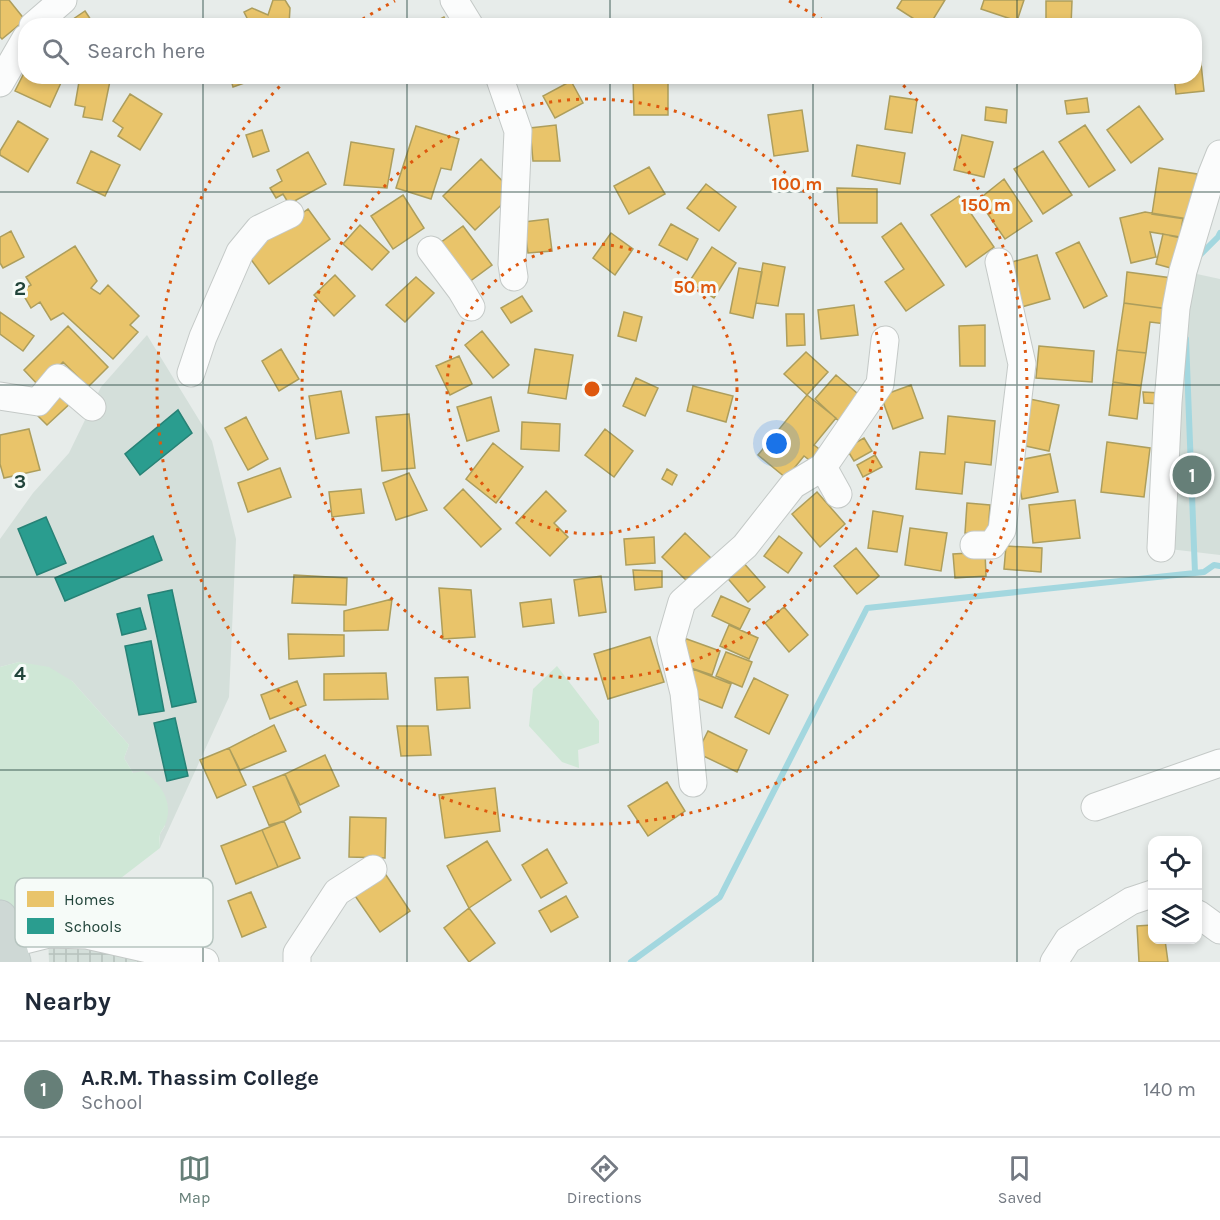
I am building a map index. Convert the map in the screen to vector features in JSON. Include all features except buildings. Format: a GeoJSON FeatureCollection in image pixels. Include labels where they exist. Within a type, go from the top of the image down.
{"type":"FeatureCollection","features":[{"type":"Feature","properties":{"kind":"street"},"geometry":{"type":"LineString","coordinates":[[42,18],[63,0]]}},
{"type":"Feature","properties":{"kind":"street"},"geometry":{"type":"LineString","coordinates":[[454,0],[465,18]]}},
{"type":"Feature","properties":{"kind":"street"},"geometry":{"type":"LineString","coordinates":[[0,83],[18,52]]}},
{"type":"Feature","properties":{"kind":"street"},"geometry":{"type":"LineString","coordinates":[[502,84],[518,132],[512,264],[514,277]]}},
{"type":"Feature","properties":{"kind":"street"},"geometry":{"type":"LineString","coordinates":[[1161,548],[1168,402],[1176,308],[1183,271],[1220,154]]}},
{"type":"Feature","properties":{"kind":"street"},"geometry":{"type":"LineString","coordinates":[[191,373],[202,338],[240,252],[260,229],[290,214]]}},
{"type":"Feature","properties":{"kind":"street"},"geometry":{"type":"LineString","coordinates":[[431,250],[471,307]]}},
{"type":"Feature","properties":{"kind":"street"},"geometry":{"type":"LineString","coordinates":[[974,545],[992,545],[1002,530],[1022,364],[999,262]]}},
{"type":"Feature","properties":{"kind":"street"},"geometry":{"type":"LineString","coordinates":[[693,783],[684,693],[671,640],[682,602],[745,546],[793,485],[823,467],[880,384],[885,340]]}},
{"type":"Feature","properties":{"kind":"street"},"geometry":{"type":"LineString","coordinates":[[0,396],[38,402],[58,378],[92,407]]}},
{"type":"Feature","properties":{"kind":"street"},"geometry":{"type":"LineString","coordinates":[[823,467],[838,494]]}},
{"type":"Feature","properties":{"kind":"street"},"geometry":{"type":"LineString","coordinates":[[1095,807],[1220,763]]}},
{"type":"Feature","properties":{"kind":"street"},"geometry":{"type":"LineString","coordinates":[[297,962],[297,953],[337,892],[373,868]]}},
{"type":"Feature","properties":{"kind":"street"},"geometry":{"type":"LineString","coordinates":[[1054,962],[1068,940],[1131,901],[1148,895]]}},
{"type":"Feature","properties":{"kind":"street"},"geometry":{"type":"LineString","coordinates":[[1202,917],[1220,930]]}},
{"type":"Feature","properties":{"kind":"street"},"geometry":{"type":"LineString","coordinates":[[139,947],[205,962]]}},
{"type":"Feature","properties":{"kind":"shaded area"},"geometry":{"type":"Polygon","coordinates":[[[1183,271],[1220,279],[1220,555],[1161,548],[1183,271]]]}},
{"type":"Feature","properties":{"kind":"shaded area"},"geometry":{"type":"Polygon","coordinates":[[[147,335],[212,441],[236,539],[229,697],[160,848],[160,834],[165,826],[124,758],[129,745],[72,681],[19,662],[0,667],[0,539],[33,493],[69,453],[101,387],[147,335]]]}},
{"type":"Feature","properties":{"kind":"shaded area"},"geometry":{"type":"Polygon","coordinates":[[[48,947],[134,947],[139,962],[49,962],[48,947]]]}},
{"type":"Feature","properties":{"kind":"green space"},"geometry":{"type":"Polygon","coordinates":[[[19,662],[49,667],[72,681],[129,745],[124,758],[133,773],[143,771],[156,782],[161,788],[168,809],[165,825],[160,834],[160,848],[121,878],[15,878],[15,947],[27,947],[0,962],[0,667],[19,662]]]}},
{"type":"Feature","properties":{"kind":"green space"},"geometry":{"type":"Polygon","coordinates":[[[557,666],[599,721],[599,743],[578,750],[579,768],[562,762],[529,726],[533,689],[557,666]]]}},
{"type":"Feature","properties":{"kind":"waterway"},"geometry":{"type":"LineString","coordinates":[[1198,257],[1220,233]]}},
{"type":"Feature","properties":{"kind":"waterway"},"geometry":{"type":"LineString","coordinates":[[631,962],[720,897],[867,608],[1195,573],[1186,339]]}},
{"type":"Feature","properties":{"kind":"waterway"},"geometry":{"type":"LineString","coordinates":[[1195,573],[1204,572],[1214,565],[1220,566]]}},
{"type":"Feature","properties":{"kind":"place","name":"A.R.M. Thassim College"},"geometry":{"type":"Point","coordinates":[1192,475]}}]}
